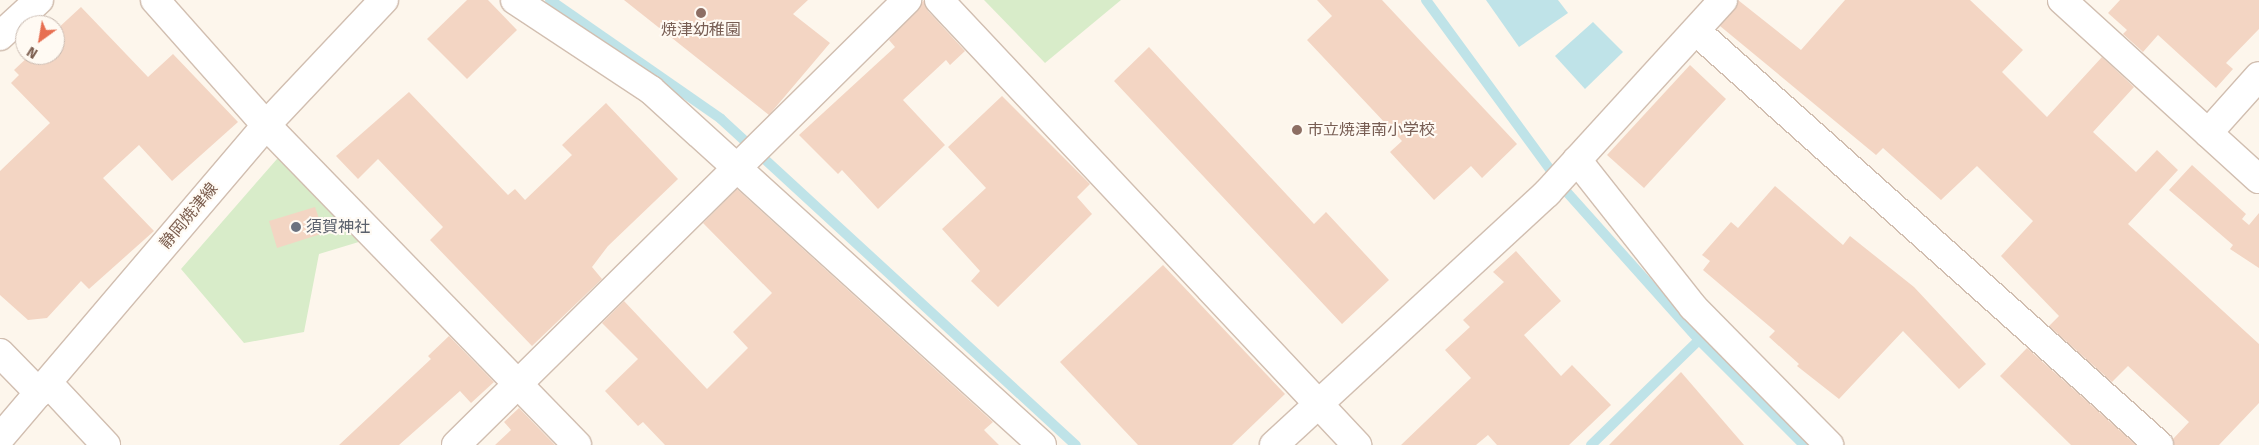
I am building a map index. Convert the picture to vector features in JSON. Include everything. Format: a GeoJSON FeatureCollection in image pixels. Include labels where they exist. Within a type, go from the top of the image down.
{"type":"FeatureCollection","features":[{"type":"Feature","properties":{"kind":"street"},"geometry":{"type":"LineString","coordinates":[[0,36],[39,0]]}},
{"type":"Feature","properties":{"kind":"street"},"geometry":{"type":"LineString","coordinates":[[155,0],[266,124],[577,445]]}},
{"type":"Feature","properties":{"kind":"street","name":"静岡焼津線"},"geometry":{"type":"LineString","coordinates":[[0,438],[266,124],[384,0]]}},
{"type":"Feature","properties":{"kind":"street"},"geometry":{"type":"LineString","coordinates":[[515,0],[651,90],[1042,445]]}},
{"type":"Feature","properties":{"kind":"street"},"geometry":{"type":"LineString","coordinates":[[456,445],[907,0]]}},
{"type":"Feature","properties":{"kind":"street"},"geometry":{"type":"LineString","coordinates":[[939,0],[1357,445]]}},
{"type":"Feature","properties":{"kind":"street"},"geometry":{"type":"LineString","coordinates":[[1274,445],[1577,160],[1723,0]]}},
{"type":"Feature","properties":{"kind":"street"},"geometry":{"type":"LineString","coordinates":[[2062,0],[2259,180]]}},
{"type":"Feature","properties":{"kind":"street"},"geometry":{"type":"LineString","coordinates":[[1696,31],[2159,445]]}},
{"type":"Feature","properties":{"kind":"street"},"geometry":{"type":"LineString","coordinates":[[2208,133],[2259,76]]}},
{"type":"Feature","properties":{"kind":"street"},"geometry":{"type":"LineString","coordinates":[[1577,160],[1693,307],[1829,445]]}},
{"type":"Feature","properties":{"kind":"street"},"geometry":{"type":"LineString","coordinates":[[0,353],[43,388],[106,445]]}},
{"type":"Feature","properties":{"kind":"green space"},"geometry":{"type":"Polygon","coordinates":[[[984,0],[1121,0],[1045,63],[984,0]]]}},
{"type":"Feature","properties":{"kind":"green space"},"geometry":{"type":"Polygon","coordinates":[[[284,151],[362,241],[319,254],[304,332],[244,343],[181,269],[284,151]]]}},
{"type":"Feature","properties":{"kind":"water"},"geometry":{"type":"Polygon","coordinates":[[[1486,0],[1558,0],[1568,13],[1519,47],[1486,0]]]}},
{"type":"Feature","properties":{"kind":"water"},"geometry":{"type":"Polygon","coordinates":[[[1593,22],[1623,52],[1585,89],[1555,56],[1593,22]]]}},
{"type":"Feature","properties":{"kind":"building"},"geometry":{"type":"Polygon","coordinates":[[[467,0],[488,0],[517,30],[467,79],[427,39],[467,0]]]}},
{"type":"Feature","properties":{"kind":"building"},"geometry":{"type":"Polygon","coordinates":[[[624,0],[808,0],[793,14],[830,43],[769,115],[624,0]]]}},
{"type":"Feature","properties":{"kind":"building"},"geometry":{"type":"Polygon","coordinates":[[[924,0],[928,11],[965,51],[950,65],[946,60],[903,100],[945,145],[878,209],[842,170],[838,174],[799,135],[895,47],[889,40],[924,0]]]}},
{"type":"Feature","properties":{"kind":"building"},"geometry":{"type":"Polygon","coordinates":[[[1317,0],[1382,0],[1517,144],[1482,178],[1471,166],[1434,200],[1390,152],[1402,141],[1307,40],[1332,16],[1317,0]]]}},
{"type":"Feature","properties":{"kind":"building"},"geometry":{"type":"Polygon","coordinates":[[[1738,0],[1801,50],[1845,0],[1970,0],[2023,50],[2002,72],[2047,117],[2102,57],[2134,87],[2093,132],[2136,172],[2157,150],[2178,170],[2128,224],[2259,344],[2259,403],[2219,445],[2174,445],[2173,439],[2189,422],[2128,366],[2112,382],[2049,326],[2059,316],[2001,256],[2033,221],[1977,166],[1941,200],[1883,148],[1876,155],[1720,26],[1738,0]]]}},
{"type":"Feature","properties":{"kind":"building"},"geometry":{"type":"Polygon","coordinates":[[[2120,0],[2259,0],[2259,29],[2226,63],[2233,69],[2216,88],[2158,35],[2143,52],[2123,34],[2127,30],[2108,13],[2120,0]]]}},
{"type":"Feature","properties":{"kind":"building"},"geometry":{"type":"Polygon","coordinates":[[[81,7],[148,77],[173,54],[238,122],[172,181],[139,145],[103,178],[154,231],[89,289],[81,281],[47,318],[28,320],[0,295],[0,171],[50,123],[11,83],[19,75],[14,70],[19,65],[65,65],[65,22],[81,7]]]}},
{"type":"Feature","properties":{"kind":"building"},"geometry":{"type":"Polygon","coordinates":[[[1149,47],[1314,224],[1326,212],[1389,280],[1342,324],[1114,81],[1149,47]]]}},
{"type":"Feature","properties":{"kind":"building"},"geometry":{"type":"Polygon","coordinates":[[[1690,65],[1726,99],[1644,188],[1607,155],[1690,65]]]}},
{"type":"Feature","properties":{"kind":"building"},"geometry":{"type":"Polygon","coordinates":[[[409,92],[508,195],[515,189],[525,200],[572,155],[562,145],[606,103],[678,179],[608,246],[592,267],[602,279],[532,346],[430,240],[443,227],[378,159],[358,179],[336,156],[409,92]]]}},
{"type":"Feature","properties":{"kind":"building"},"geometry":{"type":"Polygon","coordinates":[[[1002,96],[1090,184],[1077,197],[1092,214],[998,307],[971,281],[980,271],[942,229],[986,188],[948,147],[1002,96]]]}},
{"type":"Feature","properties":{"kind":"building"},"geometry":{"type":"Polygon","coordinates":[[[2192,165],[2246,214],[2242,219],[2249,225],[2259,213],[2259,268],[2230,249],[2233,245],[2169,190],[2192,165]]]}},
{"type":"Feature","properties":{"kind":"building"},"geometry":{"type":"Polygon","coordinates":[[[1775,186],[1843,245],[1850,236],[1914,287],[1986,364],[1959,389],[1903,331],[1839,399],[1797,366],[1799,364],[1769,337],[1775,331],[1703,270],[1710,261],[1702,255],[1731,222],[1738,228],[1775,186]]]}},
{"type":"Feature","properties":{"kind":"building"},"geometry":{"type":"Polygon","coordinates":[[[737,189],[993,422],[984,430],[999,445],[665,445],[643,422],[638,426],[605,391],[638,359],[602,323],[624,301],[707,389],[748,348],[733,332],[772,293],[703,223],[737,189]]]}},
{"type":"Feature","properties":{"kind":"building","name":"須賀神社"},"geometry":{"type":"Polygon","coordinates":[[[315,207],[324,233],[277,248],[269,221],[315,207]]]}},
{"type":"Feature","properties":{"kind":"building"},"geometry":{"type":"Polygon","coordinates":[[[1516,251],[1561,301],[1524,335],[1561,376],[1572,365],[1611,405],[1569,445],[1497,445],[1488,435],[1476,445],[1401,445],[1471,378],[1445,350],[1470,327],[1463,320],[1504,282],[1493,272],[1516,251]]]}},
{"type":"Feature","properties":{"kind":"building"},"geometry":{"type":"Polygon","coordinates":[[[1163,265],[1285,394],[1232,445],[1138,445],[1060,362],[1163,265]]]}},
{"type":"Feature","properties":{"kind":"building"},"geometry":{"type":"Polygon","coordinates":[[[449,336],[494,382],[471,403],[460,391],[399,445],[339,445],[431,359],[428,356],[449,336]]]}},
{"type":"Feature","properties":{"kind":"building"},"geometry":{"type":"Polygon","coordinates":[[[2027,348],[2136,445],[2071,445],[2000,376],[2027,348]]]}},
{"type":"Feature","properties":{"kind":"building"},"geometry":{"type":"Polygon","coordinates":[[[1681,372],[1744,445],[1609,445],[1681,372]]]}},
{"type":"Feature","properties":{"kind":"building"},"geometry":{"type":"Polygon","coordinates":[[[519,408],[555,445],[495,445],[511,430],[504,422],[519,408]]]}},
{"type":"Feature","properties":{"kind":"waterway"},"geometry":{"type":"LineString","coordinates":[[550,0],[721,119],[1076,445]]}},
{"type":"Feature","properties":{"kind":"waterway"},"geometry":{"type":"LineString","coordinates":[[1426,0],[1565,190],[1699,340],[1804,445]]}},
{"type":"Feature","properties":{"kind":"waterway"},"geometry":{"type":"LineString","coordinates":[[1591,445],[1699,340]]}},
{"type":"Feature","properties":{"kind":"place","name":"焼津幼稚園"},"geometry":{"type":"Point","coordinates":[701,13]}},
{"type":"Feature","properties":{"kind":"place","name":"市立焼津南小学校"},"geometry":{"type":"Point","coordinates":[1297,130]}},
{"type":"Feature","properties":{"kind":"place","name":"須賀神社"},"geometry":{"type":"Point","coordinates":[296,227]}}]}
